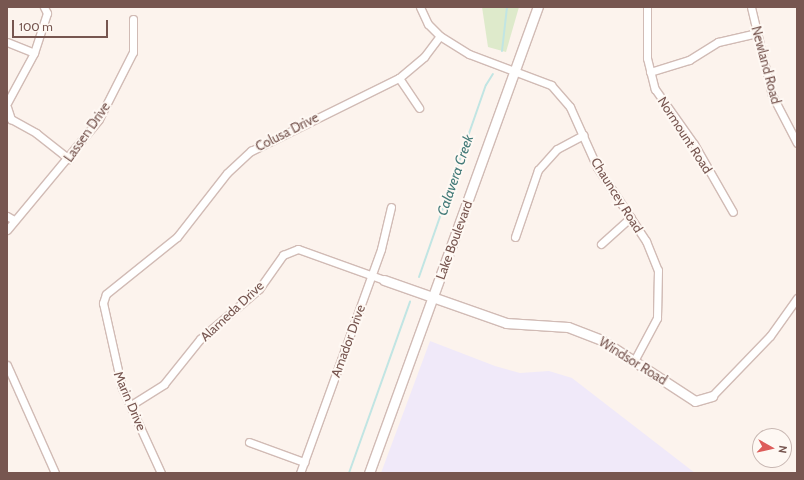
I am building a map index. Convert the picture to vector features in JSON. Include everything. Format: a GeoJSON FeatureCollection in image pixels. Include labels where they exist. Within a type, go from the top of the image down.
{"type":"FeatureCollection","features":[{"type":"Feature","properties":{"kind":"main road","name":"Lake Boulevard"},"geometry":{"type":"LineString","coordinates":[[369,473],[538,7]]}},
{"type":"Feature","properties":{"kind":"main road","name":"Alameda Drive"},"geometry":{"type":"LineString","coordinates":[[384,280],[433,299]]}},
{"type":"Feature","properties":{"kind":"main road","name":"Windsor Road"},"geometry":{"type":"LineString","coordinates":[[433,299],[506,323],[568,327],[600,339],[695,401],[712,396]]}},
{"type":"Feature","properties":{"kind":"street"},"geometry":{"type":"LineString","coordinates":[[7,103],[34,53],[46,13],[44,7]]}},
{"type":"Feature","properties":{"kind":"street","name":"Chauncey Road"},"geometry":{"type":"LineString","coordinates":[[420,7],[428,24],[440,36],[479,58],[515,70],[551,85],[570,107],[598,167],[653,254],[660,298],[650,335],[634,360]]}},
{"type":"Feature","properties":{"kind":"street","name":"Normount Road"},"geometry":{"type":"LineString","coordinates":[[648,7],[645,31],[650,72],[668,110],[694,144],[733,212]]}},
{"type":"Feature","properties":{"kind":"street","name":"Newland Road"},"geometry":{"type":"LineString","coordinates":[[751,7],[772,95],[797,143]]}},
{"type":"Feature","properties":{"kind":"street","name":"Lassen Drive"},"geometry":{"type":"LineString","coordinates":[[7,230],[14,220],[69,160],[99,119],[127,70],[133,52],[133,18]]}},
{"type":"Feature","properties":{"kind":"street"},"geometry":{"type":"LineString","coordinates":[[650,72],[689,60],[718,42],[757,33]]}},
{"type":"Feature","properties":{"kind":"street","name":"Colusa Drive"},"geometry":{"type":"LineString","coordinates":[[102,303],[106,294],[177,236],[227,173],[250,151],[399,78],[424,57],[440,36]]}},
{"type":"Feature","properties":{"kind":"street"},"geometry":{"type":"LineString","coordinates":[[7,42],[34,53]]}},
{"type":"Feature","properties":{"kind":"street"},"geometry":{"type":"LineString","coordinates":[[399,78],[418,108]]}},
{"type":"Feature","properties":{"kind":"street"},"geometry":{"type":"LineString","coordinates":[[7,106],[11,119],[36,133],[69,160]]}},
{"type":"Feature","properties":{"kind":"street"},"geometry":{"type":"LineString","coordinates":[[515,237],[538,170],[557,149],[584,136]]}},
{"type":"Feature","properties":{"kind":"street","name":"Amador Drive"},"geometry":{"type":"LineString","coordinates":[[300,473],[371,276],[391,207]]}},
{"type":"Feature","properties":{"kind":"street"},"geometry":{"type":"LineString","coordinates":[[7,216],[14,220]]}},
{"type":"Feature","properties":{"kind":"street"},"geometry":{"type":"LineString","coordinates":[[601,244],[630,217]]}},
{"type":"Feature","properties":{"kind":"street","name":"Alameda Drive"},"geometry":{"type":"LineString","coordinates":[[131,405],[164,384],[200,340],[259,289],[283,255],[298,249],[384,280]]}},
{"type":"Feature","properties":{"kind":"street"},"geometry":{"type":"LineString","coordinates":[[712,396],[770,336],[797,298]]}},
{"type":"Feature","properties":{"kind":"street","name":"Marin Drive"},"geometry":{"type":"LineString","coordinates":[[102,303],[112,353],[131,405],[161,473]]}},
{"type":"Feature","properties":{"kind":"street"},"geometry":{"type":"LineString","coordinates":[[7,365],[55,473]]}},
{"type":"Feature","properties":{"kind":"street"},"geometry":{"type":"LineString","coordinates":[[249,442],[304,462]]}},
{"type":"Feature","properties":{"kind":"shaded area"},"geometry":{"type":"Polygon","coordinates":[[[430,341],[495,366],[520,373],[549,371],[572,378],[695,473],[381,473],[430,341]]]}},
{"type":"Feature","properties":{"kind":"green space"},"geometry":{"type":"Polygon","coordinates":[[[482,7],[519,7],[506,52],[488,47],[482,7]]]}},
{"type":"Feature","properties":{"kind":"waterway","name":"Calavera Creek"},"geometry":{"type":"LineString","coordinates":[[502,51],[507,7]]}},
{"type":"Feature","properties":{"kind":"waterway","name":"Calavera Creek"},"geometry":{"type":"LineString","coordinates":[[419,277],[486,85],[493,74]]}},
{"type":"Feature","properties":{"kind":"waterway","name":"Calavera Creek"},"geometry":{"type":"LineString","coordinates":[[349,473],[410,302]]}}]}
